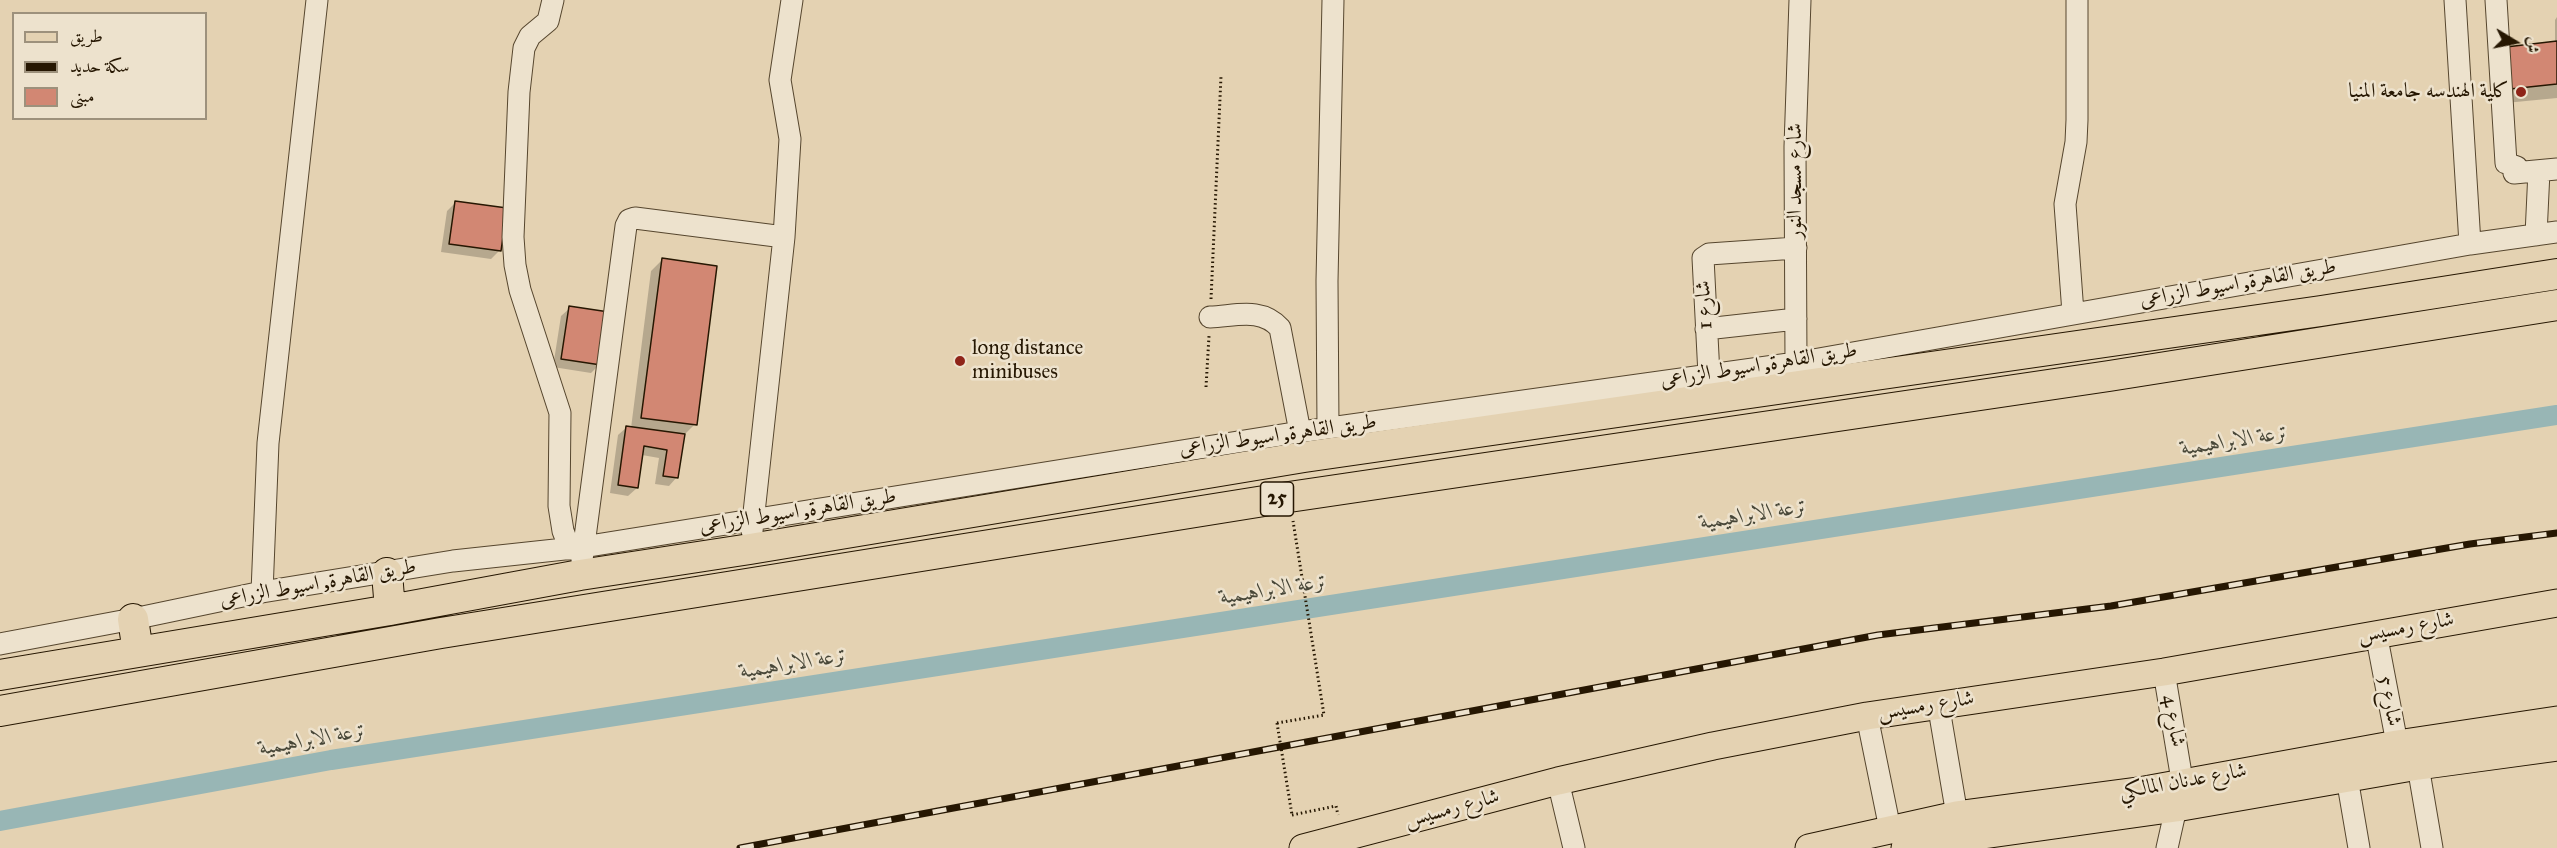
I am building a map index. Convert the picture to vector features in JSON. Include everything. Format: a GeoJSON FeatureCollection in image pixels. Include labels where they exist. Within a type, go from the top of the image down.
{"type":"FeatureCollection","features":[{"type":"Feature","properties":{"kind":"highway","name":"طريق القاهرة, اسيوط الزراعى"},"geometry":{"type":"LineString","coordinates":[[5,674],[390,610],[577,557],[750,549],[1311,439],[2104,341],[2321,311],[2557,274]]}},
{"type":"Feature","properties":{"kind":"highway","name":"25"},"geometry":{"type":"LineString","coordinates":[[7,709],[441,633],[1310,494],[2109,376],[2557,306]]}},
{"type":"Feature","properties":{"kind":"highway"},"geometry":{"type":"LineString","coordinates":[[2104,341],[2109,376]]}},
{"type":"Feature","properties":{"kind":"highway"},"geometry":{"type":"LineString","coordinates":[[1310,494],[1311,439]]}},
{"type":"Feature","properties":{"kind":"highway"},"geometry":{"type":"LineString","coordinates":[[387,573],[390,610]]}},
{"type":"Feature","properties":{"kind":"highway"},"geometry":{"type":"LineString","coordinates":[[133,619],[138,652]]}},
{"type":"Feature","properties":{"kind":"highway"},"geometry":{"type":"LineString","coordinates":[[5,674],[7,709]]}},
{"type":"Feature","properties":{"kind":"main road","name":"شارع رمسيس"},"geometry":{"type":"LineString","coordinates":[[1303,848],[1344,843],[1558,781],[1713,746],[1938,703],[2164,672],[2557,603]]}},
{"type":"Feature","properties":{"kind":"main road","name":"شارع عدنان المالكي"},"geometry":{"type":"LineString","coordinates":[[1809,848],[1913,838],[2347,778],[2557,720]]}},
{"type":"Feature","properties":{"kind":"main road","name":"شارع عدنان المالكي"},"geometry":{"type":"LineString","coordinates":[[1913,838],[1957,815],[2182,799],[2406,760],[2557,747]]}},
{"type":"Feature","properties":{"kind":"street"},"geometry":{"type":"LineString","coordinates":[[262,591],[268,443],[317,0]]}},
{"type":"Feature","properties":{"kind":"street"},"geometry":{"type":"LineString","coordinates":[[553,0],[548,21],[530,36],[524,48],[519,92],[513,237],[514,265],[560,413],[559,506],[563,531],[577,557]]}},
{"type":"Feature","properties":{"kind":"street"},"geometry":{"type":"LineString","coordinates":[[750,549],[784,237],[790,139],[780,80],[792,0]]}},
{"type":"Feature","properties":{"kind":"street"},"geometry":{"type":"LineString","coordinates":[[1311,439],[1327,281],[1333,0]]}},
{"type":"Feature","properties":{"kind":"street","name":"شارع مسجد النور"},"geometry":{"type":"LineString","coordinates":[[1796,363],[1795,147],[1800,0]]}},
{"type":"Feature","properties":{"kind":"street"},"geometry":{"type":"LineString","coordinates":[[2073,313],[2065,204],[2077,131],[2077,0]]}},
{"type":"Feature","properties":{"kind":"street"},"geometry":{"type":"LineString","coordinates":[[2455,0],[2470,244]]}},
{"type":"Feature","properties":{"kind":"street"},"geometry":{"type":"LineString","coordinates":[[2496,0],[2506,163],[2517,167],[2514,173],[2548,170],[2547,233]]}},
{"type":"Feature","properties":{"kind":"street"},"geometry":{"type":"LineString","coordinates":[[577,557],[626,226],[629,220],[635,218],[784,237]]}},
{"type":"Feature","properties":{"kind":"street","name":"طريق القاهرة, اسيوط الزراعى"},"geometry":{"type":"LineString","coordinates":[[0,644],[133,619],[262,591],[453,561],[577,557],[753,519],[1311,439],[1796,363],[2470,244],[2547,233]]}},
{"type":"Feature","properties":{"kind":"street","name":"شارع 1"},"geometry":{"type":"LineString","coordinates":[[1709,375],[1702,261],[1705,255],[1796,248]]}},
{"type":"Feature","properties":{"kind":"street"},"geometry":{"type":"LineString","coordinates":[[1210,317],[1262,314],[1272,319],[1280,328],[1311,439]]}},
{"type":"Feature","properties":{"kind":"street"},"geometry":{"type":"LineString","coordinates":[[1706,329],[1796,319]]}},
{"type":"Feature","properties":{"kind":"street","name":"شارع 5"},"geometry":{"type":"LineString","coordinates":[[2376,633],[2406,760],[2432,848]]}},
{"type":"Feature","properties":{"kind":"street","name":"شارع 4"},"geometry":{"type":"LineString","coordinates":[[2164,672],[2182,799]]}},
{"type":"Feature","properties":{"kind":"street"},"geometry":{"type":"LineString","coordinates":[[1938,703],[1957,815]]}},
{"type":"Feature","properties":{"kind":"street"},"geometry":{"type":"LineString","coordinates":[[1867,716],[1913,838]]}},
{"type":"Feature","properties":{"kind":"street"},"geometry":{"type":"LineString","coordinates":[[2347,778],[2359,848]]}},
{"type":"Feature","properties":{"kind":"street"},"geometry":{"type":"LineString","coordinates":[[1558,781],[1574,848]]}},
{"type":"Feature","properties":{"kind":"street"},"geometry":{"type":"LineString","coordinates":[[2167,848],[2182,799]]}},
{"type":"Feature","properties":{"kind":"path"},"geometry":{"type":"LineString","coordinates":[[1206,387],[1217,208],[1221,76]]}},
{"type":"Feature","properties":{"kind":"path"},"geometry":{"type":"LineString","coordinates":[[1295,532],[1324,715],[1277,723],[1292,815],[1326,808]]}},
{"type":"Feature","properties":{"kind":"building"},"geometry":{"type":"Polygon","coordinates":[[[2557,41],[2557,84],[2510,89],[2506,47],[2557,41]]]}},
{"type":"Feature","properties":{"kind":"building"},"geometry":{"type":"Polygon","coordinates":[[[455,201],[507,208],[501,251],[449,244],[455,201]]]}},
{"type":"Feature","properties":{"kind":"building"},"geometry":{"type":"Polygon","coordinates":[[[662,258],[717,266],[697,425],[641,418],[662,258]]]}},
{"type":"Feature","properties":{"kind":"building"},"geometry":{"type":"Polygon","coordinates":[[[569,306],[609,312],[601,365],[561,359],[569,306]]]}},
{"type":"Feature","properties":{"kind":"building"},"geometry":{"type":"Polygon","coordinates":[[[626,426],[685,434],[678,478],[663,476],[667,450],[644,446],[638,488],[618,485],[626,426]]]}},
{"type":"Feature","properties":{"kind":"waterway","name":"ترعة الابراهيمية"},"geometry":{"type":"LineString","coordinates":[[0,821],[331,760],[2557,415]]}},
{"type":"Feature","properties":{"kind":"railway"},"geometry":{"type":"LineString","coordinates":[[740,848],[1878,635],[2111,606],[2470,544],[2557,533]]}},
{"type":"Feature","properties":{"kind":"place","name":"كلية الهندسه جامعة المنيا"},"geometry":{"type":"Point","coordinates":[2521,92]}},
{"type":"Feature","properties":{"kind":"place","name":"long distance minibuses"},"geometry":{"type":"Point","coordinates":[960,361]}}]}
